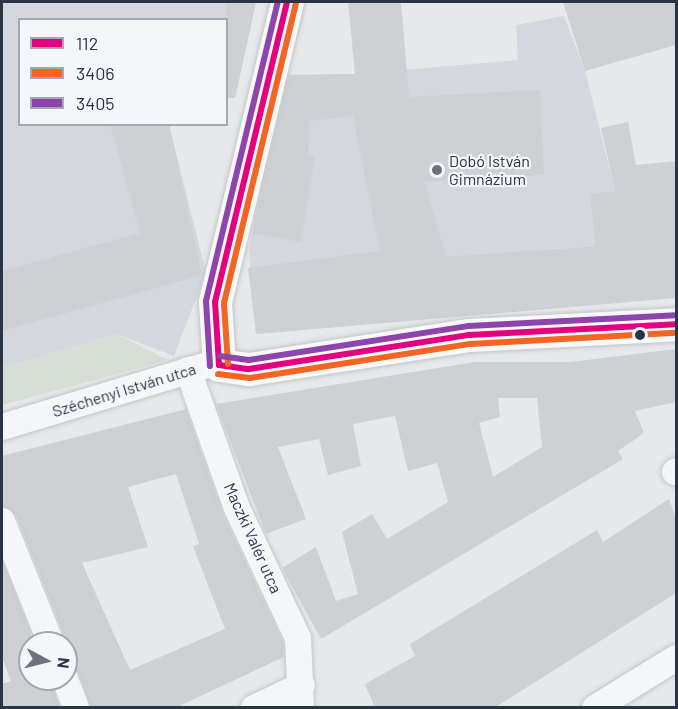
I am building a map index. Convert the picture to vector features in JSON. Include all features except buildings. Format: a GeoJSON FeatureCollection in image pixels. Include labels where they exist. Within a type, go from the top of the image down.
{"type":"FeatureCollection","features":[{"type":"Feature","properties":{"kind":"street"},"geometry":{"type":"LineString","coordinates":[[204,367],[214,302],[287,2]]}},
{"type":"Feature","properties":{"kind":"street","name":"Széchenyi István utca"},"geometry":{"type":"LineString","coordinates":[[2,427],[204,367],[249,369],[469,335],[676,324]]}},
{"type":"Feature","properties":{"kind":"street","name":"Maczki Valér utca"},"geometry":{"type":"LineString","coordinates":[[204,367],[237,508],[298,638],[302,696]]}},
{"type":"Feature","properties":{"kind":"street"},"geometry":{"type":"LineString","coordinates":[[2,521],[46,631]]}},
{"type":"Feature","properties":{"kind":"street"},"geometry":{"type":"LineString","coordinates":[[595,708],[676,658]]}},
{"type":"Feature","properties":{"kind":"street"},"geometry":{"type":"LineString","coordinates":[[70,691],[76,708]]}},
{"type":"Feature","properties":{"kind":"street"},"geometry":{"type":"LineString","coordinates":[[254,708],[302,696]]}},
{"type":"Feature","properties":{"kind":"shaded area"},"geometry":{"type":"Polygon","coordinates":[[[2,2],[256,2],[236,94],[228,91],[228,18],[18,18],[18,126],[169,126],[206,273],[174,356],[117,334],[2,368],[2,2]]]}},
{"type":"Feature","properties":{"kind":"shaded area","name":"Dobó István Gimnázium"},"geometry":{"type":"Polygon","coordinates":[[[564,16],[585,71],[615,191],[590,195],[595,246],[548,249],[556,307],[256,334],[249,250],[281,75],[346,74],[350,100],[402,70],[518,60],[516,25],[564,16]]]}},
{"type":"Feature","properties":{"kind":"shaded area"},"geometry":{"type":"Polygon","coordinates":[[[117,334],[168,360],[2,405],[2,368],[117,334]]]}},
{"type":"Feature","properties":{"kind":"transit line","name":"3405"},"geometry":{"type":"LineString","coordinates":[[210,366],[206,301],[278,2]]}},
{"type":"Feature","properties":{"kind":"transit line","name":"112"},"geometry":{"type":"LineString","coordinates":[[219,365],[215,302],[287,2]]}},
{"type":"Feature","properties":{"kind":"transit line","name":"3406"},"geometry":{"type":"LineString","coordinates":[[228,364],[224,303],[296,4]]}},
{"type":"Feature","properties":{"kind":"transit line","name":"3405"},"geometry":{"type":"LineString","coordinates":[[220,356],[249,360],[469,326],[676,315]]}},
{"type":"Feature","properties":{"kind":"transit line","name":"112"},"geometry":{"type":"LineString","coordinates":[[219,365],[249,369],[469,335],[676,324]]}},
{"type":"Feature","properties":{"kind":"transit line","name":"3406"},"geometry":{"type":"LineString","coordinates":[[218,374],[250,378],[470,344],[676,333]]}},
{"type":"Feature","properties":{"kind":"place","name":"Dobó István Gimnázium"},"geometry":{"type":"Point","coordinates":[437,170]}}]}
